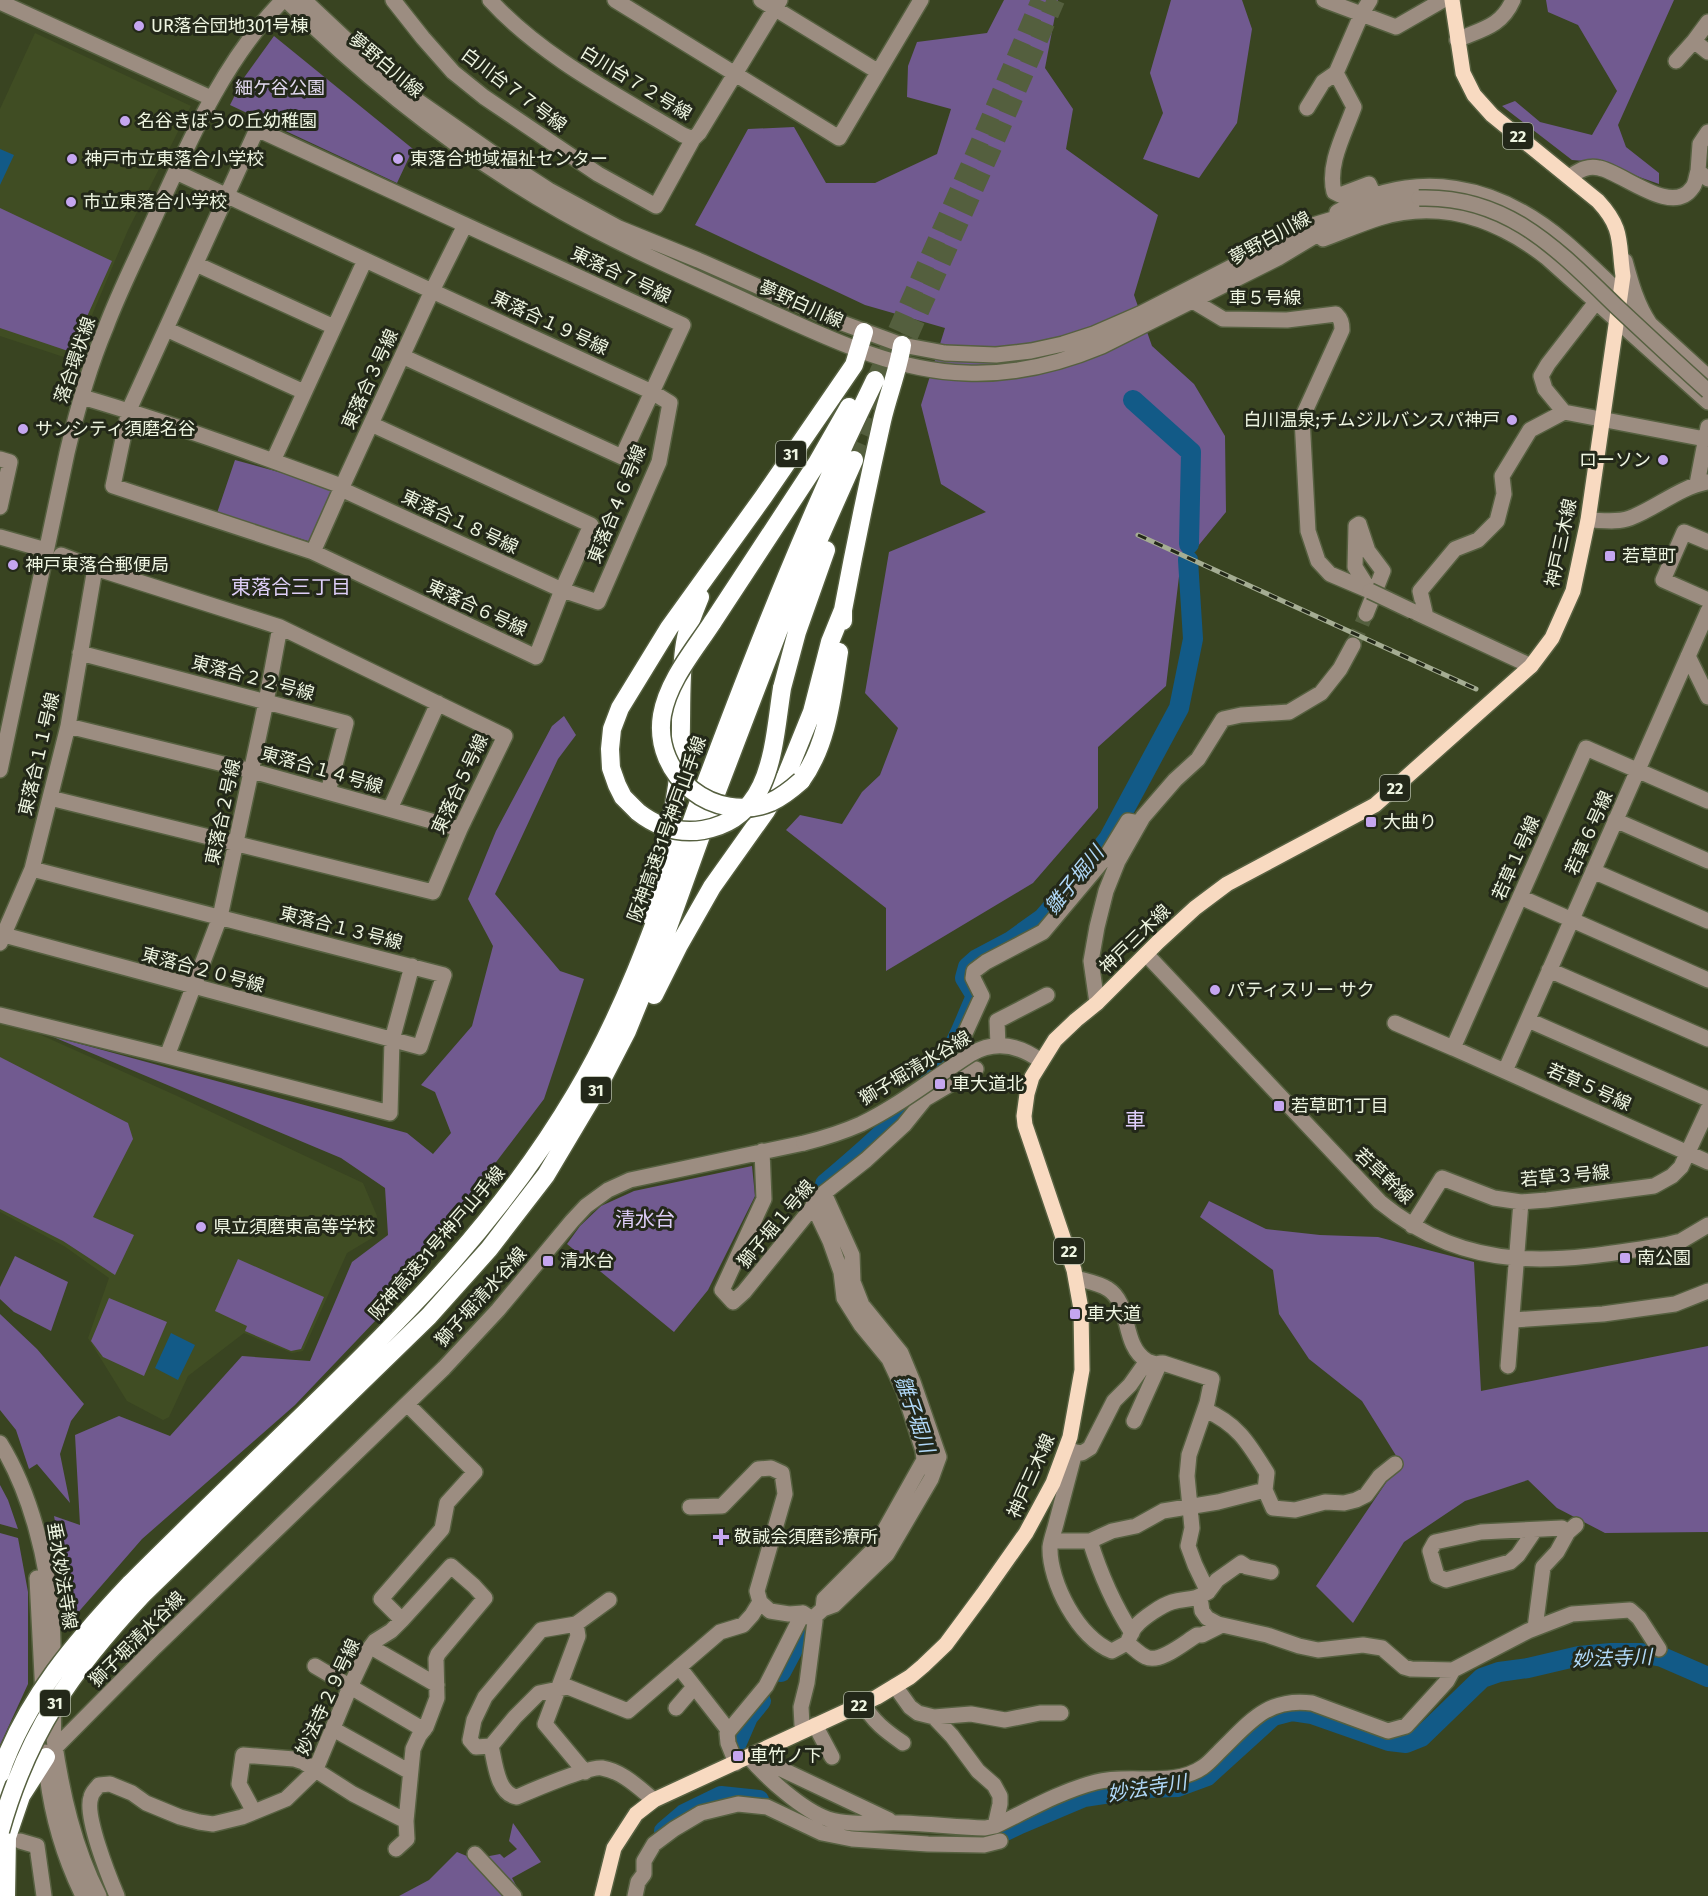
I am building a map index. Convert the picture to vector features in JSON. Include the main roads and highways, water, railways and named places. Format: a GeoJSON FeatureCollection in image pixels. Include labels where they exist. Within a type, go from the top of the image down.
{"type":"FeatureCollection","features":[{"type":"Feature","properties":{"kind":"highway","name":"31"},"geometry":{"type":"LineString","coordinates":[[595,1061],[645,921],[672,822],[680,767],[684,648],[691,619],[709,573],[854,365],[864,332]]}},
{"type":"Feature","properties":{"kind":"highway"},"geometry":{"type":"LineString","coordinates":[[583,1114],[610,1082],[699,909],[766,811],[786,776],[812,712],[830,642],[843,610],[859,519],[889,392],[901,354]]}},
{"type":"Feature","properties":{"kind":"highway","name":"阪神高速31号神戸山手線"},"geometry":{"type":"LineString","coordinates":[[0,1831],[19,1772],[51,1710],[136,1590],[384,1337],[444,1272],[505,1200],[528,1168],[595,1061],[626,999],[654,927],[725,730],[807,524],[871,379],[678,674],[668,696],[662,715],[663,748],[674,773],[688,788],[705,799],[726,807],[746,808],[773,801],[801,781],[818,752],[829,712],[843,634],[843,610]]}},
{"type":"Feature","properties":{"kind":"highway","name":"阪神高速31号神戸山手線"},"geometry":{"type":"LineString","coordinates":[[0,1774],[18,1733],[56,1670],[102,1614],[136,1590],[396,1349],[489,1249],[551,1167],[583,1114],[627,1031],[658,955],[717,791],[779,629],[854,460],[827,546],[796,632],[782,688],[773,746],[766,776],[759,792],[741,814],[716,827],[682,832],[658,825],[638,812],[623,797],[616,785],[611,768],[609,748],[612,729],[620,708],[669,628],[709,573]]}},
{"type":"Feature","properties":{"kind":"highway"},"geometry":{"type":"LineString","coordinates":[[0,1796],[11,1781],[51,1752],[21,1796],[7,1837],[6,1896]]}},
{"type":"Feature","properties":{"kind":"main road","name":"神戸三木線"},"geometry":{"type":"LineString","coordinates":[[602,1896],[614,1848],[636,1814],[654,1800],[863,1703],[895,1686],[923,1666],[946,1644],[1026,1533],[1071,1450],[1082,1370],[1082,1309],[1061,1226],[1025,1125],[1024,1116],[1032,1077],[1055,1040],[1097,1004],[1195,908],[1227,884],[1376,805],[1531,666],[1552,638],[1573,591],[1588,520],[1623,276],[1622,250],[1619,235],[1611,217],[1598,201],[1481,104],[1474,95],[1463,73],[1452,0]]}},
{"type":"Feature","properties":{"kind":"water"},"geometry":{"type":"Polygon","coordinates":[[[0,149],[14,155],[0,185],[0,149]]]}},
{"type":"Feature","properties":{"kind":"water"},"geometry":{"type":"Polygon","coordinates":[[[171,1333],[195,1345],[178,1380],[155,1368],[171,1333]]]}},
{"type":"Feature","properties":{"kind":"waterway","name":"雛子堀川"},"geometry":{"type":"LineString","coordinates":[[1133,400],[1191,452],[1189,544]]}},
{"type":"Feature","properties":{"kind":"waterway","name":"雛子堀川"},"geometry":{"type":"LineString","coordinates":[[825,1184],[908,1108],[949,1054],[976,996],[965,978],[968,967],[1043,918],[1109,838],[1179,708],[1193,639],[1188,560]]}},
{"type":"Feature","properties":{"kind":"waterway","name":"雛子堀川"},"geometry":{"type":"LineString","coordinates":[[829,1224],[850,1272],[851,1283]]}},
{"type":"Feature","properties":{"kind":"waterway","name":"雛子堀川"},"geometry":{"type":"LineString","coordinates":[[781,1672],[808,1621]]}},
{"type":"Feature","properties":{"kind":"waterway","name":"妙法寺川"},"geometry":{"type":"LineString","coordinates":[[974,1838],[991,1838],[1084,1797],[1143,1788],[1177,1787],[1207,1776],[1273,1716],[1292,1711],[1312,1714],[1389,1741],[1406,1743],[1421,1737],[1482,1678],[1499,1672],[1579,1656],[1641,1653],[1662,1657],[1708,1677]]}},
{"type":"Feature","properties":{"kind":"waterway","name":"雛子堀川"},"geometry":{"type":"LineString","coordinates":[[735,1747],[748,1717],[761,1701]]}},
{"type":"Feature","properties":{"kind":"waterway","name":"妙法寺川"},"geometry":{"type":"LineString","coordinates":[[664,1831],[684,1814],[721,1796],[759,1800]]}},
{"type":"Feature","properties":{"kind":"tunnel"},"geometry":{"type":"LineString","coordinates":[[875,380],[1040,0]]}},
{"type":"Feature","properties":{"kind":"tunnel"},"geometry":{"type":"LineString","coordinates":[[898,361],[1056,0]]}},
{"type":"Feature","properties":{"kind":"tunnel"},"geometry":{"type":"LineString","coordinates":[[854,460],[884,392]]}},
{"type":"Feature","properties":{"kind":"tunnel"},"geometry":{"type":"LineString","coordinates":[[1353,645],[1366,614]]}},
{"type":"Feature","properties":{"kind":"railway"},"geometry":{"type":"LineString","coordinates":[[1138,535],[1476,689]]}},
{"type":"Feature","properties":{"kind":"place","name":"UR落合団地301号棟"},"geometry":{"type":"Point","coordinates":[139,26]}},
{"type":"Feature","properties":{"kind":"place","name":"名谷きぼうの丘幼稚園"},"geometry":{"type":"Point","coordinates":[125,121]}},
{"type":"Feature","properties":{"kind":"place","name":"神戸市立東落合小学校"},"geometry":{"type":"Point","coordinates":[72,159]}},
{"type":"Feature","properties":{"kind":"place","name":"東落合地域福祉センター"},"geometry":{"type":"Point","coordinates":[398,159]}},
{"type":"Feature","properties":{"kind":"place","name":"市立東落合小学校"},"geometry":{"type":"Point","coordinates":[71,202]}},
{"type":"Feature","properties":{"kind":"place","name":"白川温泉;チムジルバンスパ神戸"},"geometry":{"type":"Point","coordinates":[1512,420]}},
{"type":"Feature","properties":{"kind":"place","name":"サンシティ須磨名谷"},"geometry":{"type":"Point","coordinates":[23,429]}},
{"type":"Feature","properties":{"kind":"place","name":"ローソン"},"geometry":{"type":"Point","coordinates":[1663,460]}},
{"type":"Feature","properties":{"kind":"place","name":"若草町"},"geometry":{"type":"Point","coordinates":[1610,556]}},
{"type":"Feature","properties":{"kind":"place","name":"神戸東落合郵便局"},"geometry":{"type":"Point","coordinates":[13,565]}},
{"type":"Feature","properties":{"kind":"place","name":"大曲り"},"geometry":{"type":"Point","coordinates":[1371,822]}},
{"type":"Feature","properties":{"kind":"place","name":"パティスリー サク"},"geometry":{"type":"Point","coordinates":[1215,990]}},
{"type":"Feature","properties":{"kind":"place","name":"車大道北"},"geometry":{"type":"Point","coordinates":[940,1084]}},
{"type":"Feature","properties":{"kind":"place","name":"若草町1丁目"},"geometry":{"type":"Point","coordinates":[1279,1106]}},
{"type":"Feature","properties":{"kind":"place","name":"県立須磨東高等学校"},"geometry":{"type":"Point","coordinates":[201,1227]}},
{"type":"Feature","properties":{"kind":"place","name":"南公園"},"geometry":{"type":"Point","coordinates":[1625,1258]}},
{"type":"Feature","properties":{"kind":"place","name":"清水台"},"geometry":{"type":"Point","coordinates":[548,1261]}},
{"type":"Feature","properties":{"kind":"place","name":"車大道"},"geometry":{"type":"Point","coordinates":[1075,1314]}},
{"type":"Feature","properties":{"kind":"place","name":"敬誠会須磨診療所"},"geometry":{"type":"Point","coordinates":[721,1537]}},
{"type":"Feature","properties":{"kind":"place","name":"車竹ノ下"},"geometry":{"type":"Point","coordinates":[738,1756]}},
{"type":"Feature","properties":{"kind":"district","name":"東落合三丁目"},"geometry":{"type":"Point","coordinates":[291,587]}},
{"type":"Feature","properties":{"kind":"district","name":"車"},"geometry":{"type":"Point","coordinates":[1135,1121]}},
{"type":"Feature","properties":{"kind":"district","name":"清水台"},"geometry":{"type":"Point","coordinates":[645,1219]}},
{"type":"Feature","properties":{"kind":"park label","name":"細ケ谷公園"},"geometry":{"type":"Point","coordinates":[280,88]}}]}
